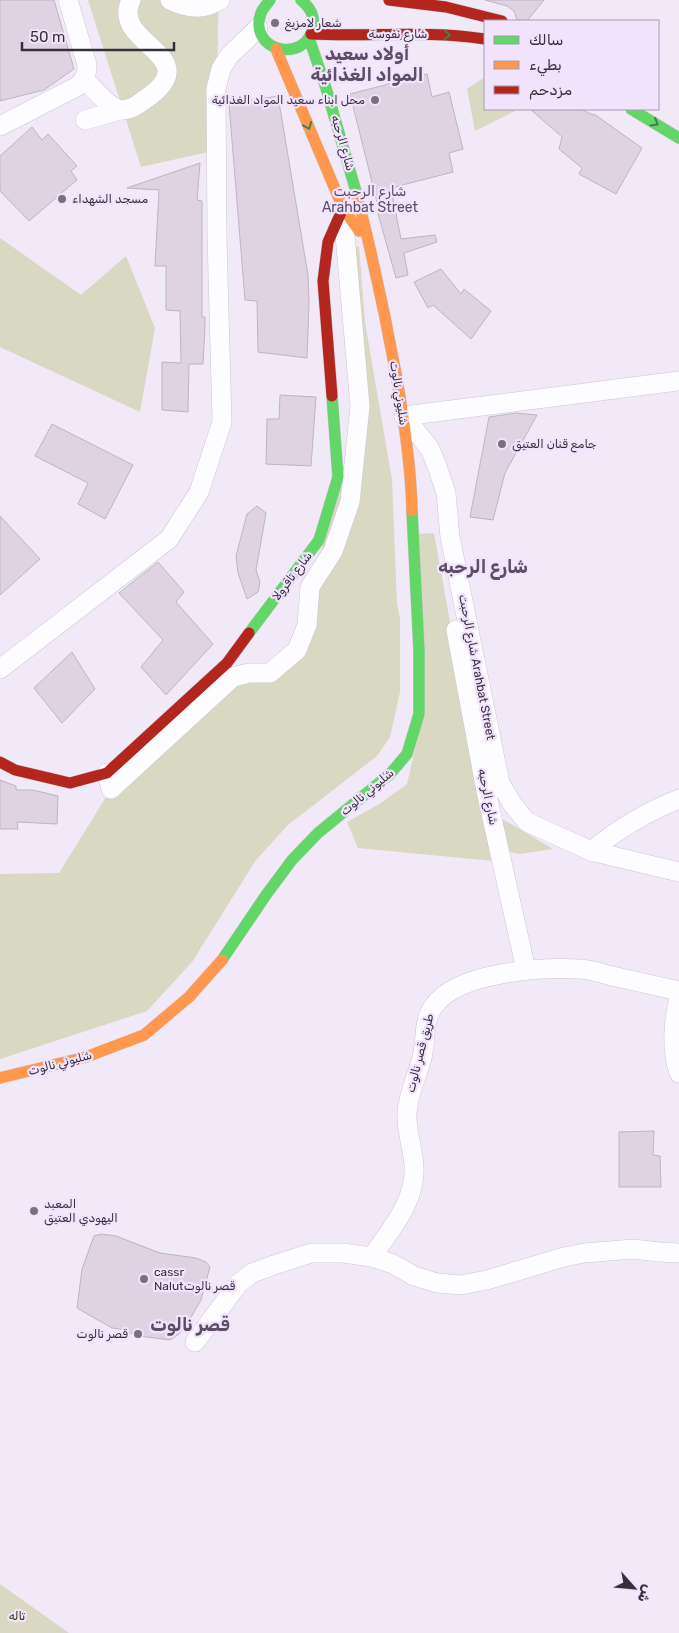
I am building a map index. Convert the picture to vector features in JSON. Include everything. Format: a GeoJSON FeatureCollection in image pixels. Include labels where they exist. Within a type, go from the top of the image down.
{"type":"FeatureCollection","features":[{"type":"Feature","properties":{"kind":"main road"},"geometry":{"type":"LineString","coordinates":[[258,23],[263,7],[270,0]]}},
{"type":"Feature","properties":{"kind":"main road","name":"شارع الرحبه"},"geometry":{"type":"LineString","coordinates":[[301,0],[311,12],[313,23],[310,36],[360,201],[369,244]]}},
{"type":"Feature","properties":{"kind":"main road"},"geometry":{"type":"LineString","coordinates":[[389,0],[460,5],[499,20]]}},
{"type":"Feature","properties":{"kind":"main road"},"geometry":{"type":"LineString","coordinates":[[250,6],[262,37],[276,49],[288,50],[300,46],[310,36]]}},
{"type":"Feature","properties":{"kind":"main road","name":"شارع نفوسة"},"geometry":{"type":"LineString","coordinates":[[310,36],[408,33],[462,35],[484,39]]}},
{"type":"Feature","properties":{"kind":"main road","name":"شارع الرحبه"},"geometry":{"type":"LineString","coordinates":[[276,49],[343,208],[369,244]]}},
{"type":"Feature","properties":{"kind":"main road"},"geometry":{"type":"LineString","coordinates":[[633,110],[679,138]]}},
{"type":"Feature","properties":{"kind":"main road","name":"شارع تاقرولا"},"geometry":{"type":"LineString","coordinates":[[0,762],[15,770],[70,783],[106,773],[227,663],[319,540],[338,476],[323,281],[328,242],[343,208]]}},
{"type":"Feature","properties":{"kind":"main road","name":"شليوني نالوت"},"geometry":{"type":"LineString","coordinates":[[0,1078],[86,1057],[144,1034],[189,997],[227,954],[292,860],[318,833],[390,774],[406,754],[419,714],[419,650],[412,509],[404,416],[369,244]]}},
{"type":"Feature","properties":{"kind":"street"},"geometry":{"type":"LineString","coordinates":[[0,126],[78,86],[84,80],[87,65],[68,0]]}},
{"type":"Feature","properties":{"kind":"street"},"geometry":{"type":"LineString","coordinates":[[85,120],[133,107],[160,88],[164,81],[167,69],[162,56],[141,39],[132,26],[127,9],[130,0]]}},
{"type":"Feature","properties":{"kind":"street"},"geometry":{"type":"LineString","coordinates":[[170,0],[195,8],[204,7],[220,0]]}},
{"type":"Feature","properties":{"kind":"street"},"geometry":{"type":"LineString","coordinates":[[0,668],[169,539],[199,492],[222,422],[217,247],[216,89],[221,69],[229,56],[258,23]]}},
{"type":"Feature","properties":{"kind":"street"},"geometry":{"type":"LineString","coordinates":[[84,80],[108,103],[120,110]]}},
{"type":"Feature","properties":{"kind":"street"},"geometry":{"type":"LineString","coordinates":[[106,773],[110,789],[233,677],[249,673],[270,673],[297,650],[306,626],[310,587],[333,551],[350,502],[360,406],[343,208]]}},
{"type":"Feature","properties":{"kind":"street"},"geometry":{"type":"LineString","coordinates":[[404,416],[679,381]]}},
{"type":"Feature","properties":{"kind":"street","name":"شارع الرحبت Arahbat Street"},"geometry":{"type":"LineString","coordinates":[[404,416],[430,449],[446,492],[450,538],[500,783],[512,805],[527,822],[591,851],[679,872]]}},
{"type":"Feature","properties":{"kind":"street","name":"شارع الرحبه"},"geometry":{"type":"LineString","coordinates":[[448,506],[443,517],[439,538],[486,791],[526,970]]}},
{"type":"Feature","properties":{"kind":"street"},"geometry":{"type":"LineString","coordinates":[[591,851],[622,827],[679,799]]}},
{"type":"Feature","properties":{"kind":"street","name":"طريق قصر نالوت"},"geometry":{"type":"LineString","coordinates":[[372,1257],[411,1197],[414,1182],[414,1166],[407,1128],[407,1112],[410,1093],[421,1059],[427,1019],[439,999],[448,992],[497,975],[526,970],[581,969],[679,991]]}},
{"type":"Feature","properties":{"kind":"street"},"geometry":{"type":"LineString","coordinates":[[679,998],[673,1037],[675,1060],[679,1074]]}},
{"type":"Feature","properties":{"kind":"street"},"geometry":{"type":"LineString","coordinates":[[195,1342],[238,1284],[252,1274],[311,1253],[343,1253],[372,1257],[393,1264],[414,1276],[437,1283],[461,1285],[487,1280],[564,1257],[584,1253],[633,1249],[679,1253]]}},
{"type":"Feature","properties":{"kind":"green space"},"geometry":{"type":"Polygon","coordinates":[[[88,0],[219,0],[217,150],[141,167],[88,0]]]}},
{"type":"Feature","properties":{"kind":"green space"},"geometry":{"type":"Polygon","coordinates":[[[484,78],[484,110],[515,111],[475,131],[467,89],[484,78]]]}},
{"type":"Feature","properties":{"kind":"green space"},"geometry":{"type":"Polygon","coordinates":[[[0,238],[81,295],[126,256],[155,328],[140,412],[0,347],[0,238]]]}},
{"type":"Feature","properties":{"kind":"green space"},"geometry":{"type":"Polygon","coordinates":[[[347,243],[359,247],[365,322],[392,480],[397,604],[400,619],[400,692],[390,737],[377,756],[288,825],[256,860],[192,962],[147,1011],[0,1059],[0,874],[59,873],[108,794],[241,679],[271,666],[291,646],[301,626],[360,406],[347,243]]]}},
{"type":"Feature","properties":{"kind":"green space"},"geometry":{"type":"Polygon","coordinates":[[[434,533],[493,861],[358,848],[347,822],[381,803],[407,784],[423,715],[417,534],[434,533]]]}},
{"type":"Feature","properties":{"kind":"green space"},"geometry":{"type":"Polygon","coordinates":[[[498,819],[504,820],[553,849],[520,854],[504,851],[498,819]]]}},
{"type":"Feature","properties":{"kind":"green space","name":"تاله"},"geometry":{"type":"Polygon","coordinates":[[[0,1584],[69,1633],[0,1633],[0,1584]]]}},
{"type":"Feature","properties":{"kind":"building"},"geometry":{"type":"Polygon","coordinates":[[[0,0],[54,0],[74,69],[44,90],[0,101],[0,0]]]}},
{"type":"Feature","properties":{"kind":"building"},"geometry":{"type":"Polygon","coordinates":[[[485,0],[544,0],[528,20],[517,20],[514,11],[507,6],[485,0]]]}},
{"type":"Feature","properties":{"kind":"building"},"geometry":{"type":"Polygon","coordinates":[[[427,74],[432,97],[449,92],[463,149],[449,153],[453,172],[391,188],[401,239],[435,235],[437,242],[404,253],[408,275],[396,278],[377,210],[379,210],[350,94],[427,74]]]}},
{"type":"Feature","properties":{"kind":"building"},"geometry":{"type":"Polygon","coordinates":[[[278,96],[308,275],[307,358],[258,352],[257,301],[245,300],[229,104],[278,96]]]}},
{"type":"Feature","properties":{"kind":"building"},"geometry":{"type":"Polygon","coordinates":[[[531,110],[583,110],[594,114],[642,148],[616,194],[579,174],[582,168],[559,149],[562,137],[531,110]]]}},
{"type":"Feature","properties":{"kind":"building"},"geometry":{"type":"Polygon","coordinates":[[[32,127],[42,140],[48,134],[77,166],[71,171],[77,180],[29,221],[0,191],[0,156],[32,127]]]}},
{"type":"Feature","properties":{"kind":"building"},"geometry":{"type":"Polygon","coordinates":[[[200,163],[197,200],[202,201],[202,317],[205,317],[203,364],[189,364],[188,412],[162,410],[162,362],[181,363],[180,311],[166,310],[166,266],[155,266],[159,190],[127,188],[200,163]]]}},
{"type":"Feature","properties":{"kind":"building"},"geometry":{"type":"Polygon","coordinates":[[[441,269],[461,294],[464,289],[491,311],[471,339],[433,305],[428,308],[414,282],[441,269]]]}},
{"type":"Feature","properties":{"kind":"building"},"geometry":{"type":"Polygon","coordinates":[[[280,395],[316,397],[311,466],[266,464],[267,419],[279,419],[280,395]]]}},
{"type":"Feature","properties":{"kind":"building","name":"جامع قنان العتيق"},"geometry":{"type":"Polygon","coordinates":[[[516,413],[537,415],[505,473],[493,520],[470,517],[489,417],[516,413]]]}},
{"type":"Feature","properties":{"kind":"building"},"geometry":{"type":"Polygon","coordinates":[[[52,424],[133,465],[105,519],[78,504],[88,483],[35,456],[52,424]]]}},
{"type":"Feature","properties":{"kind":"building"},"geometry":{"type":"Polygon","coordinates":[[[257,506],[266,513],[256,570],[260,582],[258,592],[247,599],[238,573],[236,556],[247,514],[257,506]]]}},
{"type":"Feature","properties":{"kind":"building"},"geometry":{"type":"Polygon","coordinates":[[[0,516],[40,559],[0,595],[0,516]]]}},
{"type":"Feature","properties":{"kind":"building"},"geometry":{"type":"Polygon","coordinates":[[[158,562],[184,592],[176,602],[213,644],[166,695],[141,667],[163,640],[119,593],[158,562]]]}},
{"type":"Feature","properties":{"kind":"building"},"geometry":{"type":"Polygon","coordinates":[[[72,652],[95,689],[62,723],[34,688],[72,652]]]}},
{"type":"Feature","properties":{"kind":"building"},"geometry":{"type":"Polygon","coordinates":[[[0,780],[16,786],[16,790],[33,790],[58,796],[57,824],[17,822],[18,829],[0,829],[0,780]]]}},
{"type":"Feature","properties":{"kind":"building"},"geometry":{"type":"Polygon","coordinates":[[[654,1131],[653,1155],[660,1156],[661,1187],[619,1187],[619,1132],[654,1131]]]}},
{"type":"Feature","properties":{"kind":"building","name":"cassr Nalutقصر نالوت"},"geometry":{"type":"Polygon","coordinates":[[[101,1234],[116,1236],[160,1253],[196,1258],[206,1262],[210,1267],[201,1300],[179,1334],[170,1340],[139,1336],[112,1328],[77,1308],[82,1269],[94,1236],[101,1234]]]}},
{"type":"Feature","properties":{"kind":"traffic: fast"},"geometry":{"type":"LineString","coordinates":[[270,0],[261,13],[259,26],[262,37],[269,44],[279,48],[290,49],[300,46],[308,39],[313,27],[311,12],[301,0]]}},
{"type":"Feature","properties":{"kind":"traffic: fast"},"geometry":{"type":"LineString","coordinates":[[309,38],[326,88],[357,195]]}},
{"type":"Feature","properties":{"kind":"traffic: fast"},"geometry":{"type":"LineString","coordinates":[[633,110],[679,138]]}},
{"type":"Feature","properties":{"kind":"traffic: fast"},"geometry":{"type":"LineString","coordinates":[[249,633],[319,540],[338,477],[332,396]]}},
{"type":"Feature","properties":{"kind":"traffic: fast"},"geometry":{"type":"LineString","coordinates":[[222,960],[292,860],[318,833],[390,774],[407,754],[419,714],[419,650],[412,511]]}},
{"type":"Feature","properties":{"kind":"traffic: slow"},"geometry":{"type":"LineString","coordinates":[[276,49],[343,208],[359,231]]}},
{"type":"Feature","properties":{"kind":"traffic: slow"},"geometry":{"type":"LineString","coordinates":[[357,195],[378,284],[402,408],[407,442],[412,511]]}},
{"type":"Feature","properties":{"kind":"traffic: slow"},"geometry":{"type":"LineString","coordinates":[[0,1078],[86,1057],[144,1035],[189,997],[222,960]]}},
{"type":"Feature","properties":{"kind":"traffic: jam"},"geometry":{"type":"LineString","coordinates":[[389,0],[446,7],[498,20]]}},
{"type":"Feature","properties":{"kind":"traffic: jam"},"geometry":{"type":"LineString","coordinates":[[311,34],[420,34],[484,39]]}},
{"type":"Feature","properties":{"kind":"traffic: jam"},"geometry":{"type":"LineString","coordinates":[[332,396],[323,281],[328,242],[343,208]]}},
{"type":"Feature","properties":{"kind":"traffic: jam"},"geometry":{"type":"LineString","coordinates":[[0,762],[15,770],[70,783],[107,773],[227,663],[249,633]]}},
{"type":"Feature","properties":{"kind":"place","name":"شعار لامزيغ"},"geometry":{"type":"Point","coordinates":[275,23]}},
{"type":"Feature","properties":{"kind":"place","name":"محل ابناء سعيد المواد الغذائية"},"geometry":{"type":"Point","coordinates":[375,100]}},
{"type":"Feature","properties":{"kind":"place","name":"مسجد الشهداء"},"geometry":{"type":"Point","coordinates":[62,199]}},
{"type":"Feature","properties":{"kind":"place","name":"جامع قنان العتيق"},"geometry":{"type":"Point","coordinates":[502,444]}},
{"type":"Feature","properties":{"kind":"place","name":"المعبد اليهودي العتيق"},"geometry":{"type":"Point","coordinates":[34,1211]}},
{"type":"Feature","properties":{"kind":"place","name":"cassr Nalutقصر نالوت"},"geometry":{"type":"Point","coordinates":[144,1279]}},
{"type":"Feature","properties":{"kind":"place","name":"قصر نالوت"},"geometry":{"type":"Point","coordinates":[138,1334]}},
{"type":"Feature","properties":{"kind":"district","name":"أولاد سعيد المواد الغذائية"},"geometry":{"type":"Point","coordinates":[367,64]}},
{"type":"Feature","properties":{"kind":"district","name":"شارع الرحبت Arahbat Street"},"geometry":{"type":"Point","coordinates":[370,200]}},
{"type":"Feature","properties":{"kind":"district","name":"شارع الرحبه"},"geometry":{"type":"Point","coordinates":[483,567]}},
{"type":"Feature","properties":{"kind":"district","name":"قصر نالوت"},"geometry":{"type":"Point","coordinates":[190,1325]}}]}
